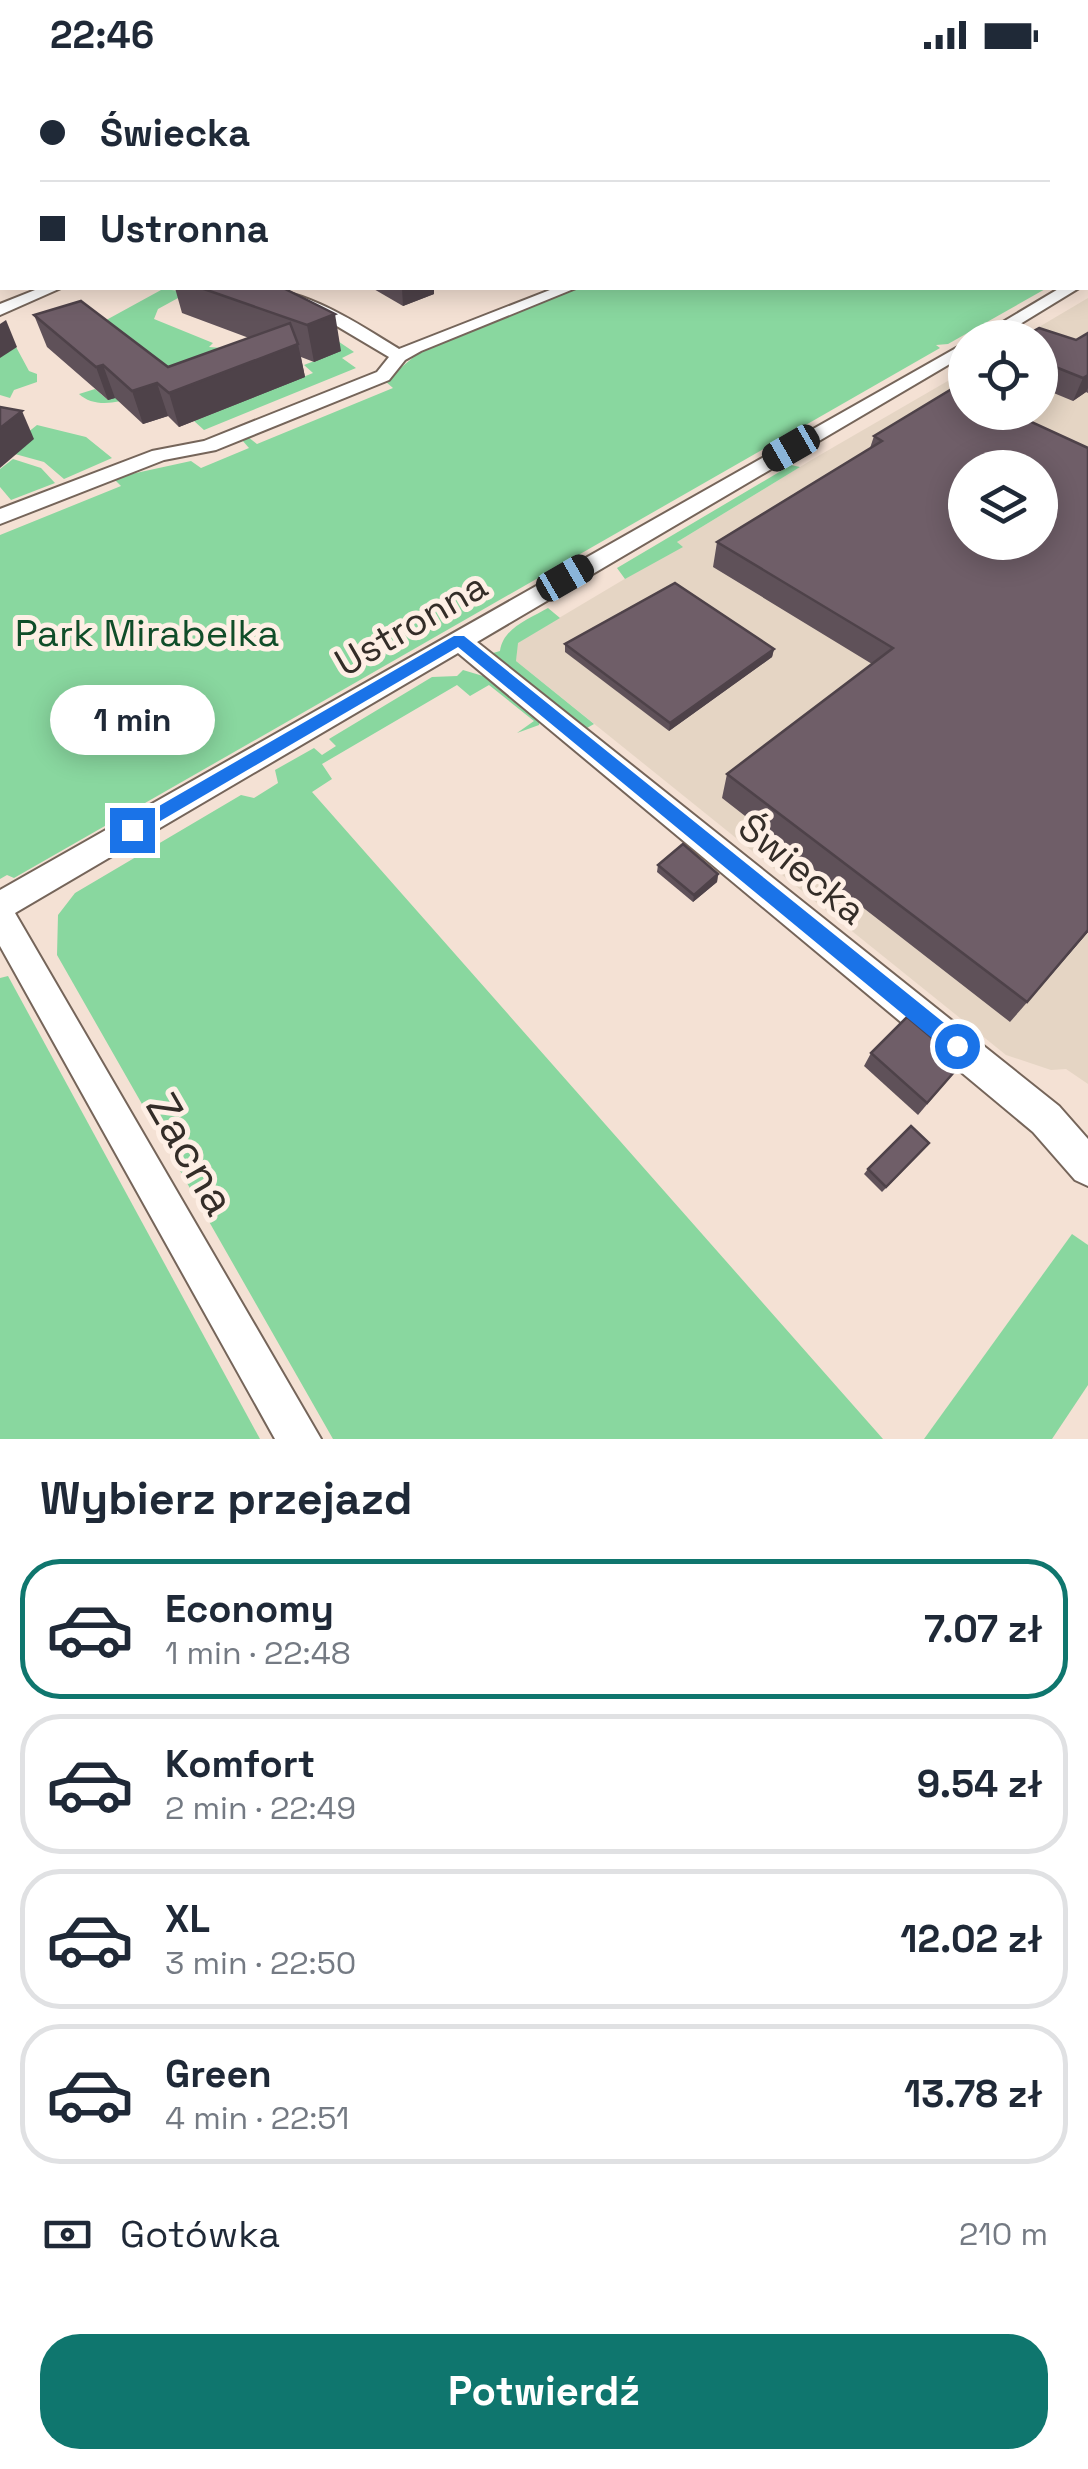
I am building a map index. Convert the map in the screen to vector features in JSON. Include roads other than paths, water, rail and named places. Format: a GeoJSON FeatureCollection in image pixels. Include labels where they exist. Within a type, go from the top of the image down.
{"type":"FeatureCollection","features":[{"type":"Feature","properties":{"kind":"street"},"geometry":{"type":"LineString","coordinates":[[0,310],[48,290]]}},
{"type":"Feature","properties":{"kind":"street"},"geometry":{"type":"LineString","coordinates":[[262,290],[331,315],[399,356]]}},
{"type":"Feature","properties":{"kind":"street"},"geometry":{"type":"LineString","coordinates":[[0,516],[159,455],[209,446],[383,376],[399,356],[563,290]]}},
{"type":"Feature","properties":{"kind":"street"},"geometry":{"type":"LineString","coordinates":[[1015,320],[1068,290]]}},
{"type":"Feature","properties":{"kind":"street","name":"Ustronna"},"geometry":{"type":"LineString","coordinates":[[0,906],[948,358]]}},
{"type":"Feature","properties":{"kind":"street","name":"Świecka"},"geometry":{"type":"LineString","coordinates":[[459,640],[1060,1131],[1088,1167]]}},
{"type":"Feature","properties":{"kind":"street","name":"Zacna"},"geometry":{"type":"LineString","coordinates":[[0,916],[299,1439]]}},
{"type":"Feature","properties":{"kind":"park label","name":"Park Mirabelka"},"geometry":{"type":"Point","coordinates":[147,633]}}]}
